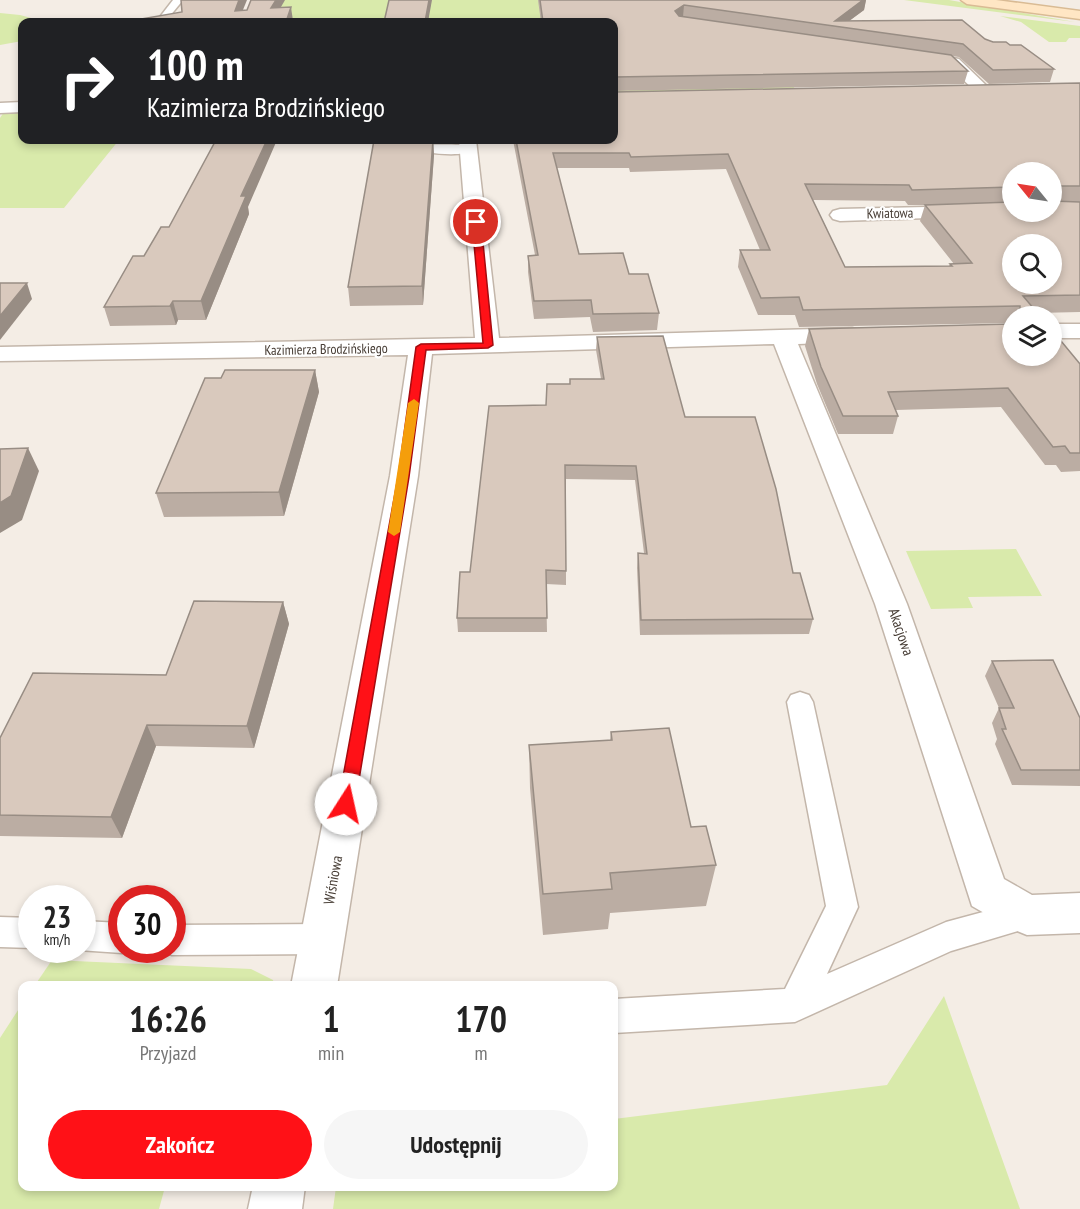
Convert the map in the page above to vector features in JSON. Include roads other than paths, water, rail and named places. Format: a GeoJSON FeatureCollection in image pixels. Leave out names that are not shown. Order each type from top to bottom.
{"type":"FeatureCollection","features":[{"type":"Feature","properties":{"kind":"main road"},"geometry":{"type":"LineString","coordinates":[[967,0],[1080,15]]}},
{"type":"Feature","properties":{"kind":"street"},"geometry":{"type":"LineString","coordinates":[[907,56],[954,62],[990,91],[961,92]]}},
{"type":"Feature","properties":{"kind":"street"},"geometry":{"type":"LineString","coordinates":[[0,108],[18,107]]}},
{"type":"Feature","properties":{"kind":"street"},"geometry":{"type":"LineString","coordinates":[[467,144],[488,345]]}},
{"type":"Feature","properties":{"kind":"street","name":"Kwiatowa"},"geometry":{"type":"LineString","coordinates":[[840,215],[1002,211]]}},
{"type":"Feature","properties":{"kind":"street"},"geometry":{"type":"LineString","coordinates":[[1062,331],[1080,331]]}},
{"type":"Feature","properties":{"kind":"street","name":"Kazimierza Brodzińskiego"},"geometry":{"type":"LineString","coordinates":[[0,354],[421,347],[874,334]]}},
{"type":"Feature","properties":{"kind":"street","name":"Akacjowa"},"geometry":{"type":"LineString","coordinates":[[783,336],[891,604],[987,892],[1027,915]]}},
{"type":"Feature","properties":{"kind":"street","name":"Wiśniowa"},"geometry":{"type":"LineString","coordinates":[[315,981],[404,477],[421,347]]}},
{"type":"Feature","properties":{"kind":"street"},"geometry":{"type":"LineString","coordinates":[[1027,915],[1080,913]]}},
{"type":"Feature","properties":{"kind":"street"},"geometry":{"type":"LineString","coordinates":[[275,1209],[278,1191]]}},
{"type":"Feature","properties":{"kind":"lane"},"geometry":{"type":"LineString","coordinates":[[163,18],[178,0]]}},
{"type":"Feature","properties":{"kind":"lane"},"geometry":{"type":"LineString","coordinates":[[411,144],[428,150],[467,144]]}},
{"type":"Feature","properties":{"kind":"lane"},"geometry":{"type":"LineString","coordinates":[[795,1005],[842,907],[800,702]]}},
{"type":"Feature","properties":{"kind":"lane"},"geometry":{"type":"LineString","coordinates":[[618,1016],[795,1005],[945,937],[1027,915]]}},
{"type":"Feature","properties":{"kind":"lane"},"geometry":{"type":"LineString","coordinates":[[0,932],[18,933]]}},
{"type":"Feature","properties":{"kind":"lane"},"geometry":{"type":"LineString","coordinates":[[186,940],[323,939]]}}]}
